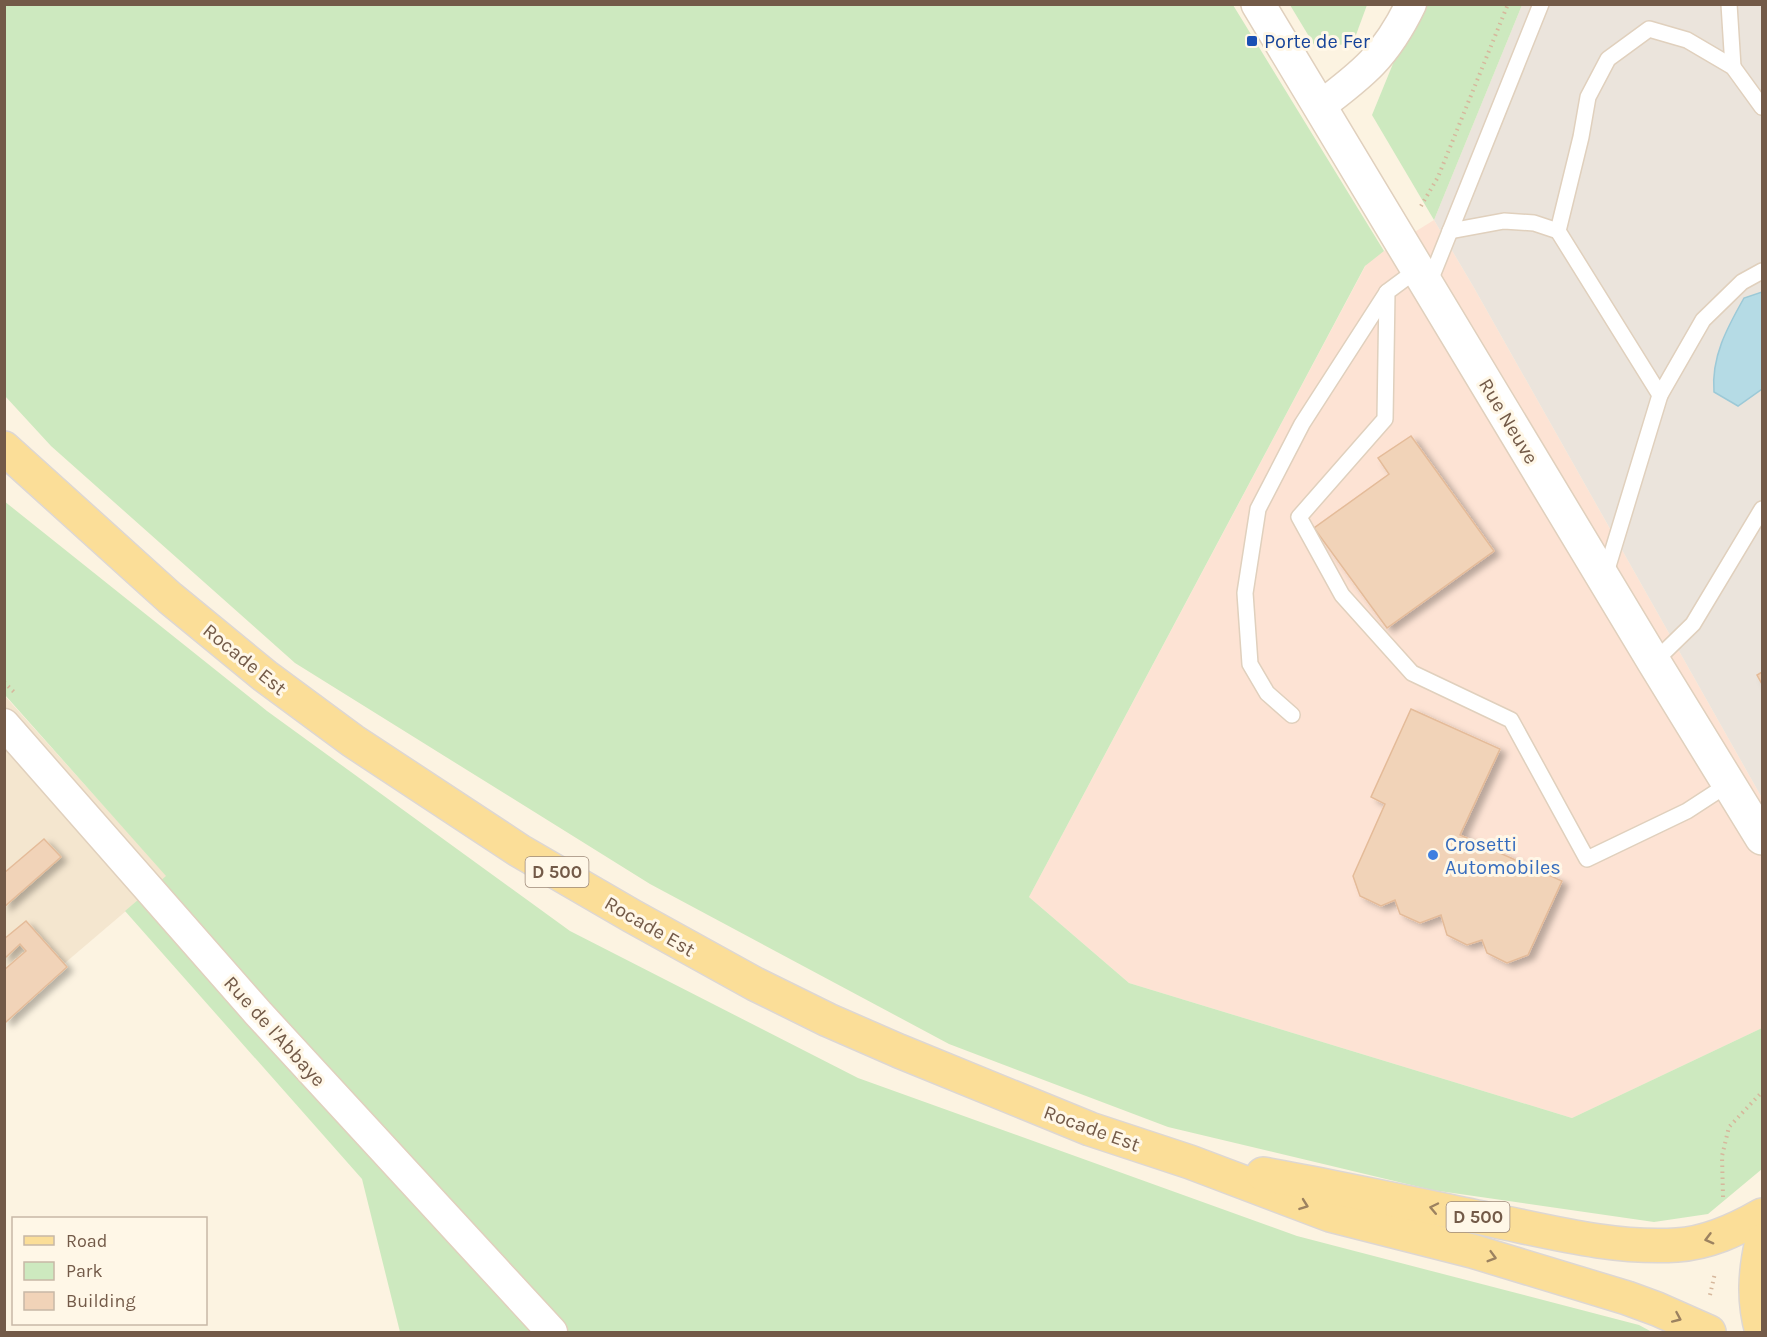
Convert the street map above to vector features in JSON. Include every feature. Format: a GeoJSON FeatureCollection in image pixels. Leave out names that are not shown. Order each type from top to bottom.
{"type":"FeatureCollection","features":[{"type":"Feature","properties":{"kind":"main road","name":"Rocade Est"},"geometry":{"type":"LineString","coordinates":[[4,448],[170,598],[265,676],[353,741],[529,856],[694,952],[828,1020],[1048,1113],[1190,1162]]}},
{"type":"Feature","properties":{"kind":"main road","name":"D 500"},"geometry":{"type":"LineString","coordinates":[[1190,1162],[1324,1185],[1539,1230],[1652,1246],[1679,1245],[1723,1235],[1762,1215]]}},
{"type":"Feature","properties":{"kind":"main road","name":"D 500"},"geometry":{"type":"LineString","coordinates":[[1190,1162],[1330,1215],[1472,1251],[1627,1298],[1709,1332]]}},
{"type":"Feature","properties":{"kind":"main road"},"geometry":{"type":"LineString","coordinates":[[1762,1241],[1755,1290],[1762,1332]]}},
{"type":"Feature","properties":{"kind":"street","name":"Rue Neuve"},"geometry":{"type":"LineString","coordinates":[[1258,4],[1654,662],[1762,837]]}},
{"type":"Feature","properties":{"kind":"street"},"geometry":{"type":"LineString","coordinates":[[1319,107],[1372,65],[1388,46],[1411,4]]}},
{"type":"Feature","properties":{"kind":"street","name":"Rue de l'Abbaye"},"geometry":{"type":"LineString","coordinates":[[4,724],[258,1013],[552,1332]]}},
{"type":"Feature","properties":{"kind":"lane"},"geometry":{"type":"LineString","coordinates":[[1292,715],[1267,693],[1250,664],[1245,593],[1258,509],[1302,424],[1387,292],[1423,278],[1450,231],[1541,4]]}},
{"type":"Feature","properties":{"kind":"lane"},"geometry":{"type":"LineString","coordinates":[[1729,4],[1733,67]]}},
{"type":"Feature","properties":{"kind":"lane"},"geometry":{"type":"LineString","coordinates":[[1558,231],[1581,137],[1587,97],[1608,59],[1649,29],[1688,40],[1733,67],[1762,107]]}},
{"type":"Feature","properties":{"kind":"lane"},"geometry":{"type":"LineString","coordinates":[[1450,231],[1504,221],[1534,223],[1558,231],[1660,395]]}},
{"type":"Feature","properties":{"kind":"lane"},"geometry":{"type":"LineString","coordinates":[[1604,579],[1660,395],[1703,320],[1742,282],[1762,271]]}},
{"type":"Feature","properties":{"kind":"lane"},"geometry":{"type":"LineString","coordinates":[[1387,292],[1385,418],[1299,518],[1342,595],[1412,673],[1511,720],[1587,859],[1687,811],[1730,783]]}},
{"type":"Feature","properties":{"kind":"lane"},"geometry":{"type":"LineString","coordinates":[[1654,662],[1693,624],[1762,509]]}},
{"type":"Feature","properties":{"kind":"path"},"geometry":{"type":"LineString","coordinates":[[1401,241],[1438,177],[1508,4]]}},
{"type":"Feature","properties":{"kind":"shaded area"},"geometry":{"type":"Polygon","coordinates":[[[1522,5],[1762,5],[1762,798],[1434,220],[1522,5]]]}},
{"type":"Feature","properties":{"kind":"shaded area"},"geometry":{"type":"Polygon","coordinates":[[[1434,220],[1762,798],[1762,1028],[1572,1118],[1129,983],[1029,897],[1368,261],[1434,220]]]}},
{"type":"Feature","properties":{"kind":"shaded area"},"geometry":{"type":"Polygon","coordinates":[[[4,695],[167,876],[5,1014],[4,1014],[4,695]]]}},
{"type":"Feature","properties":{"kind":"green space"},"geometry":{"type":"Polygon","coordinates":[[[5,4],[1233,5],[1384,251],[1365,266],[1029,897],[1129,983],[1572,1118],[1762,1028],[1762,1169],[1708,1214],[1654,1222],[1432,1190],[1168,1127],[949,1044],[650,884],[295,663],[51,446],[5,396],[5,4]]]}},
{"type":"Feature","properties":{"kind":"green space"},"geometry":{"type":"Polygon","coordinates":[[[1290,5],[1367,5],[1353,43],[1316,48],[1290,5]]]}},
{"type":"Feature","properties":{"kind":"green space"},"geometry":{"type":"Polygon","coordinates":[[[1417,5],[1522,5],[1434,220],[1372,115],[1417,5]]]}},
{"type":"Feature","properties":{"kind":"green space"},"geometry":{"type":"Polygon","coordinates":[[[4,501],[267,711],[570,931],[858,1078],[1297,1236],[1639,1325],[1652,1332],[400,1332],[362,1179],[125,911],[166,876],[5,695],[4,501]]]}},
{"type":"Feature","properties":{"kind":"water"},"geometry":{"type":"Polygon","coordinates":[[[1762,292],[1762,389],[1738,406],[1714,392],[1715,367],[1726,332],[1744,298],[1762,292]]]}},
{"type":"Feature","properties":{"kind":"building"},"geometry":{"type":"Polygon","coordinates":[[[1411,436],[1494,551],[1387,628],[1314,528],[1389,474],[1378,458],[1411,436]]]}},
{"type":"Feature","properties":{"kind":"building"},"geometry":{"type":"Polygon","coordinates":[[[1762,672],[1762,684],[1757,675],[1762,672]]]}},
{"type":"Feature","properties":{"kind":"building","name":"Crosetti Automobiles"},"geometry":{"type":"Polygon","coordinates":[[[1411,709],[1500,749],[1460,835],[1562,881],[1528,955],[1507,963],[1487,953],[1482,940],[1467,945],[1447,935],[1441,915],[1420,923],[1400,914],[1395,900],[1381,906],[1360,896],[1353,876],[1385,804],[1371,797],[1411,709]]]}},
{"type":"Feature","properties":{"kind":"building"},"geometry":{"type":"Polygon","coordinates":[[[44,839],[61,857],[4,907],[4,873],[44,839]]]}},
{"type":"Feature","properties":{"kind":"building"},"geometry":{"type":"Polygon","coordinates":[[[26,921],[67,967],[6,1022],[4,1020],[4,970],[26,951],[20,944],[4,959],[4,939],[26,921]]]}},
{"type":"Feature","properties":{"kind":"place","name":"Porte de Fer"},"geometry":{"type":"Point","coordinates":[1252,41]}},
{"type":"Feature","properties":{"kind":"place","name":"Crosetti Automobiles"},"geometry":{"type":"Point","coordinates":[1433,855]}}]}
